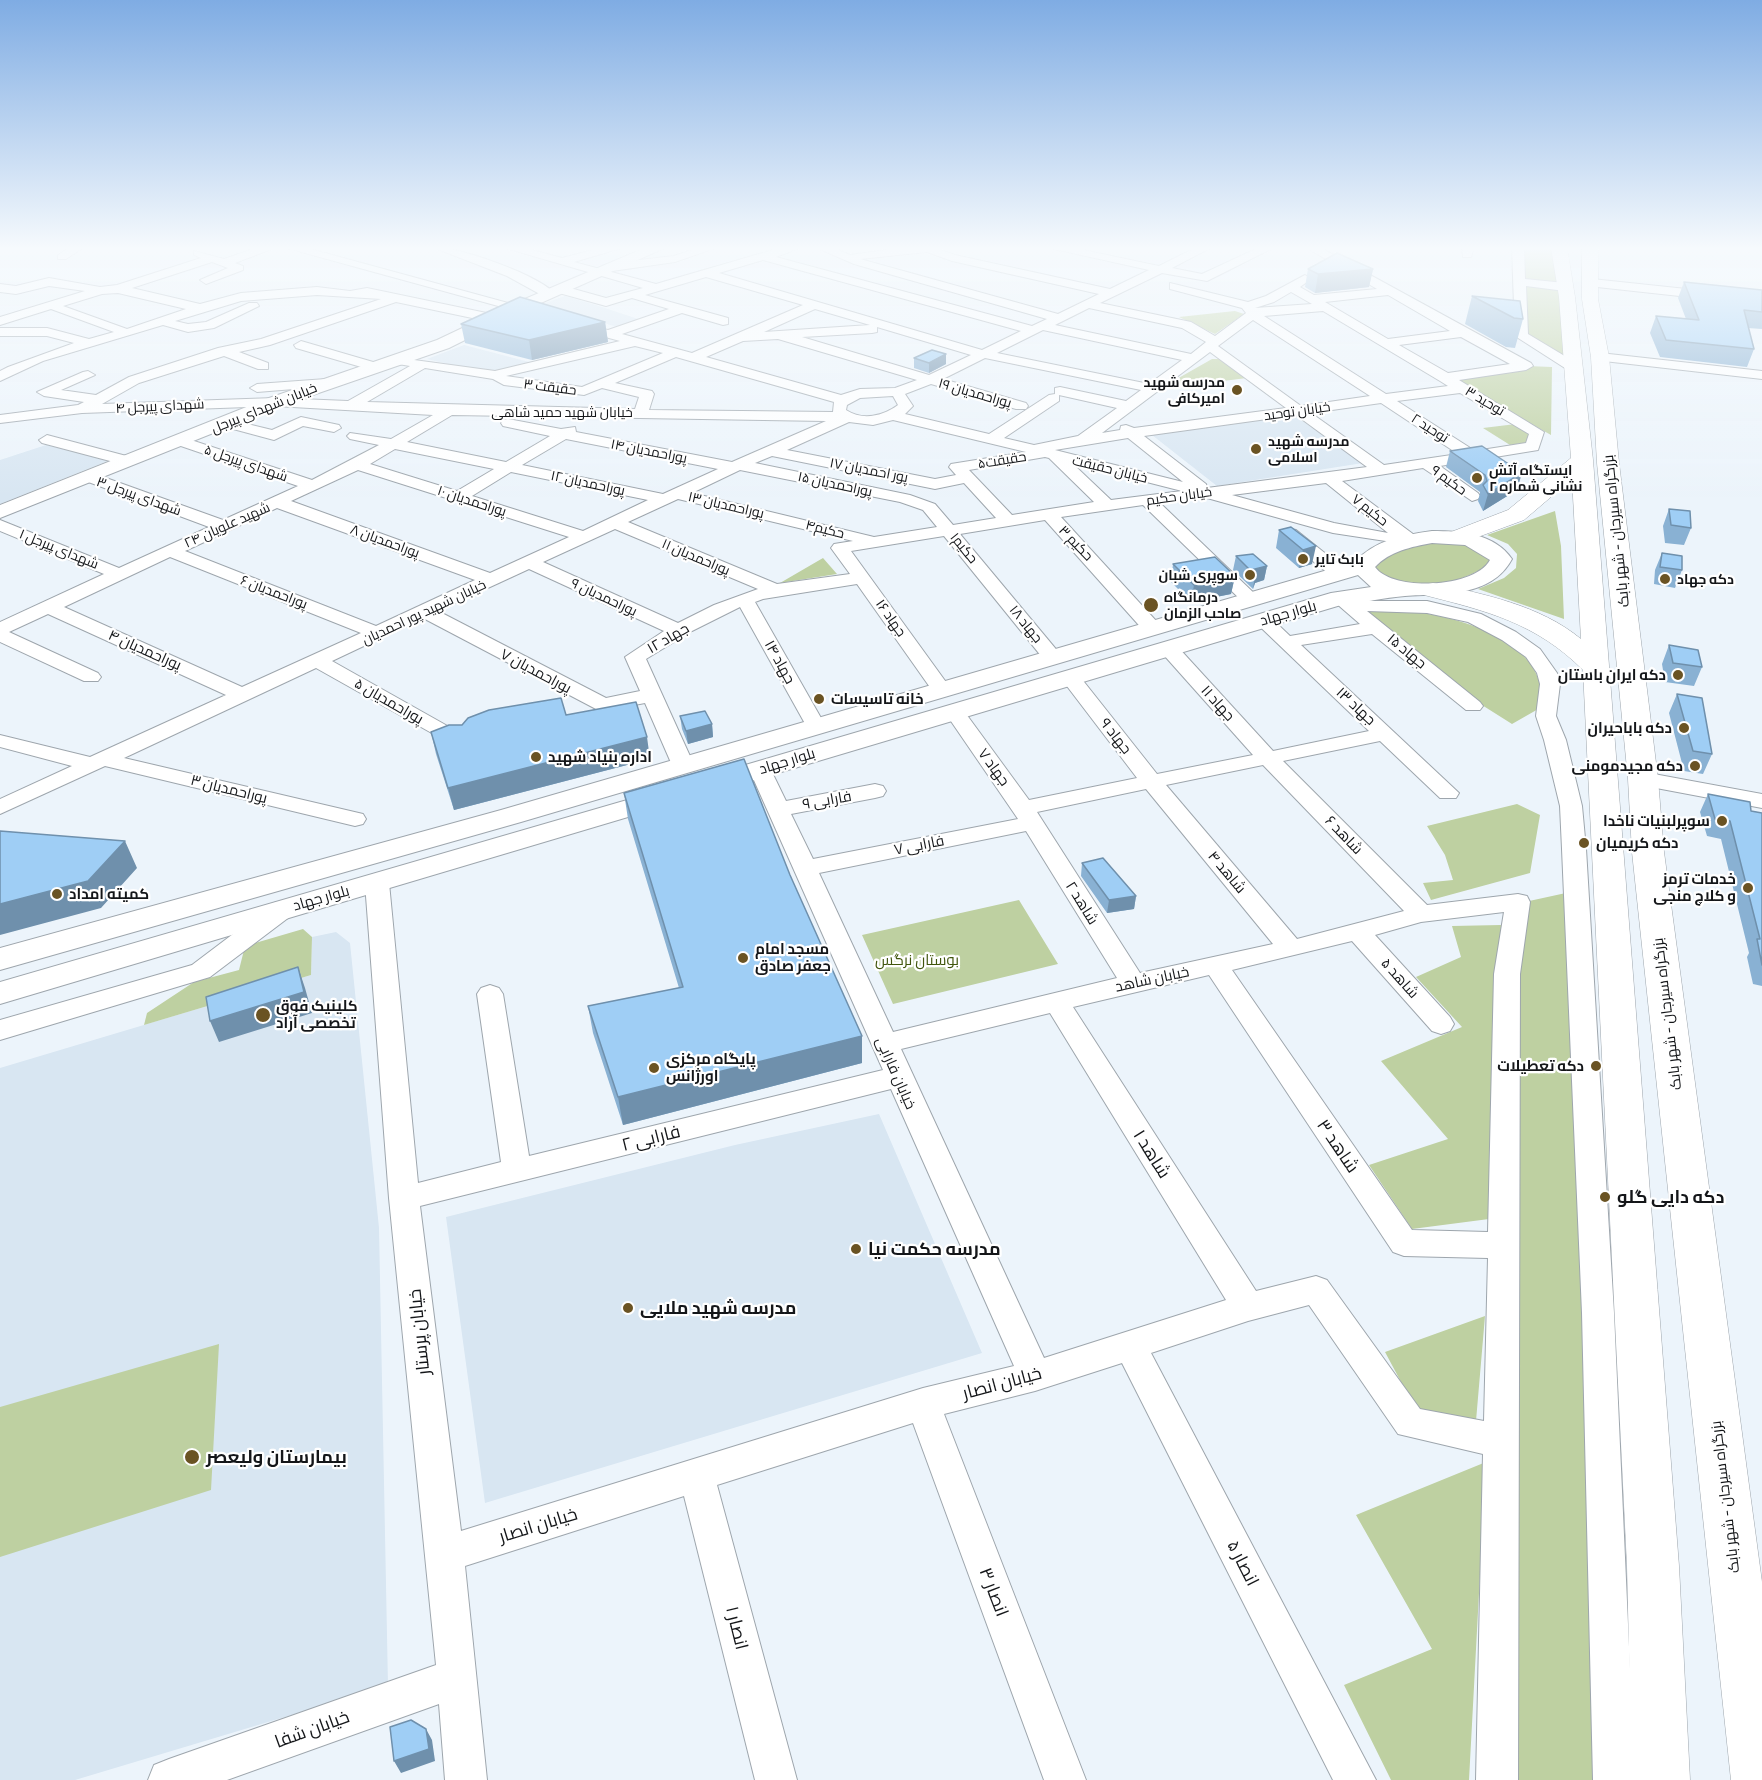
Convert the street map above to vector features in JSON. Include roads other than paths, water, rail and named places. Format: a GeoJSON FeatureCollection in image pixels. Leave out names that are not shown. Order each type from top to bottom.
{"type":"FeatureCollection","features":[{"type":"Feature","properties":{"kind":"highway","name":"بزرگراه سیرجان - شهر بابک"},"geometry":{"type":"LineString","coordinates":[[1589,330],[1582,460],[1653,1566],[1661,1780]]}},
{"type":"Feature","properties":{"kind":"highway","name":"بزرگراه سیرجان - شهر بابک"},"geometry":{"type":"LineString","coordinates":[[1587,362],[1608,463],[1643,779],[1649,864],[1758,1735],[1760,1780]]}},
{"type":"Feature","properties":{"kind":"highway"},"geometry":{"type":"LineString","coordinates":[[1459,537],[1515,514],[1582,460]]}},
{"type":"Feature","properties":{"kind":"highway"},"geometry":{"type":"LineString","coordinates":[[1433,590],[1483,601],[1529,619],[1568,642],[1596,668]]}},
{"type":"Feature","properties":{"kind":"main road","name":"خیابان شهدای پیرجل"},"geometry":{"type":"LineString","coordinates":[[0,512],[275,402],[443,344],[473,330]]}},
{"type":"Feature","properties":{"kind":"main road"},"geometry":{"type":"LineString","coordinates":[[1459,537],[1488,545],[1501,559],[1494,570],[1482,578],[1433,590],[1404,590],[1374,581],[1347,580],[1372,555],[1412,540],[1459,537]]}},
{"type":"Feature","properties":{"kind":"main road","name":"بلوار جهاد"},"geometry":{"type":"LineString","coordinates":[[0,959],[516,828],[760,769],[948,700],[1062,667],[1169,649],[1257,610],[1347,580],[1404,590]]}},
{"type":"Feature","properties":{"kind":"main road","name":"بلوار جهاد"},"geometry":{"type":"LineString","coordinates":[[1062,667],[1152,628],[1257,610]]}},
{"type":"Feature","properties":{"kind":"main road","name":"بلوار جهاد"},"geometry":{"type":"LineString","coordinates":[[0,993],[377,883],[683,765],[815,725],[948,700]]}},
{"type":"Feature","properties":{"kind":"street"},"geometry":{"type":"LineString","coordinates":[[40,330],[90,344]]}},
{"type":"Feature","properties":{"kind":"street"},"geometry":{"type":"LineString","coordinates":[[119,330],[127,333]]}},
{"type":"Feature","properties":{"kind":"street"},"geometry":{"type":"LineString","coordinates":[[0,377],[20,364],[136,330]]}},
{"type":"Feature","properties":{"kind":"street"},"geometry":{"type":"LineString","coordinates":[[50,354],[91,369],[44,392],[90,403],[134,380],[300,330]]}},
{"type":"Feature","properties":{"kind":"street"},"geometry":{"type":"LineString","coordinates":[[591,330],[691,358],[847,409],[850,396],[897,392],[929,380],[1034,330]]}},
{"type":"Feature","properties":{"kind":"street"},"geometry":{"type":"LineString","coordinates":[[606,335],[620,330]]}},
{"type":"Feature","properties":{"kind":"street"},"geometry":{"type":"LineString","coordinates":[[691,358],[758,330]]}},
{"type":"Feature","properties":{"kind":"street"},"geometry":{"type":"LineString","coordinates":[[742,337],[848,330]]}},
{"type":"Feature","properties":{"kind":"street"},"geometry":{"type":"LineString","coordinates":[[901,330],[983,354],[1149,388]]}},
{"type":"Feature","properties":{"kind":"street"},"geometry":{"type":"LineString","coordinates":[[1050,330],[1191,358]]}},
{"type":"Feature","properties":{"kind":"street"},"geometry":{"type":"LineString","coordinates":[[1193,330],[1381,470]]}},
{"type":"Feature","properties":{"kind":"street"},"geometry":{"type":"LineString","coordinates":[[1107,505],[1078,469],[1077,446],[1226,330]]}},
{"type":"Feature","properties":{"kind":"street","name":"توحید ۲"},"geometry":{"type":"LineString","coordinates":[[1281,330],[1474,457]]}},
{"type":"Feature","properties":{"kind":"street","name":"توحید ۳"},"geometry":{"type":"LineString","coordinates":[[1364,330],[1537,432],[1526,449]]}},
{"type":"Feature","properties":{"kind":"street"},"geometry":{"type":"LineString","coordinates":[[1456,330],[1523,366]]}},
{"type":"Feature","properties":{"kind":"street"},"geometry":{"type":"LineString","coordinates":[[1522,330],[1522,336],[1587,362]]}},
{"type":"Feature","properties":{"kind":"street"},"geometry":{"type":"LineString","coordinates":[[256,332],[283,336]]}},
{"type":"Feature","properties":{"kind":"street"},"geometry":{"type":"LineString","coordinates":[[1386,343],[1461,333]]}},
{"type":"Feature","properties":{"kind":"street","name":"پوراحمدیان ۱۹"},"geometry":{"type":"LineString","coordinates":[[780,335],[1021,406]]}},
{"type":"Feature","properties":{"kind":"street"},"geometry":{"type":"LineString","coordinates":[[397,360],[494,375],[632,342]]}},
{"type":"Feature","properties":{"kind":"street"},"geometry":{"type":"LineString","coordinates":[[204,344],[263,366]]}},
{"type":"Feature","properties":{"kind":"street"},"geometry":{"type":"LineString","coordinates":[[301,345],[375,368]]}},
{"type":"Feature","properties":{"kind":"street","name":"حقیقت ۳"},"geometry":{"type":"LineString","coordinates":[[494,375],[504,381],[584,391],[673,354]]}},
{"type":"Feature","properties":{"kind":"street"},"geometry":{"type":"LineString","coordinates":[[1445,378],[1523,366],[1587,362],[1762,375]]}},
{"type":"Feature","properties":{"kind":"street"},"geometry":{"type":"LineString","coordinates":[[352,405],[423,364]]}},
{"type":"Feature","properties":{"kind":"street"},"geometry":{"type":"LineString","coordinates":[[0,419],[90,403],[326,383]]}},
{"type":"Feature","properties":{"kind":"street"},"geometry":{"type":"LineString","coordinates":[[601,384],[647,394],[641,412]]}},
{"type":"Feature","properties":{"kind":"street","name":"خیابان توحید"},"geometry":{"type":"LineString","coordinates":[[1082,440],[1462,388]]}},
{"type":"Feature","properties":{"kind":"street"},"geometry":{"type":"LineString","coordinates":[[894,416],[906,406],[897,392]]}},
{"type":"Feature","properties":{"kind":"street"},"geometry":{"type":"LineString","coordinates":[[992,439],[1057,394],[1127,406]]}},
{"type":"Feature","properties":{"kind":"street","name":"شهدای پیرجل ۴"},"geometry":{"type":"LineString","coordinates":[[90,403],[133,408],[275,402]]}},
{"type":"Feature","properties":{"kind":"street","name":"خیابان شهید حمید شاهی"},"geometry":{"type":"LineString","coordinates":[[275,402],[449,411],[591,413],[847,409]]}},
{"type":"Feature","properties":{"kind":"street"},"geometry":{"type":"LineString","coordinates":[[112,422],[133,408]]}},
{"type":"Feature","properties":{"kind":"street","name":"خیابان حقیقت"},"geometry":{"type":"LineString","coordinates":[[847,409],[868,420],[894,416],[992,439],[1045,453],[1078,469],[1206,492],[1324,527],[1373,538],[1412,540]]}},
{"type":"Feature","properties":{"kind":"street","name":"خیابان شهید پور احمدیان"},"geometry":{"type":"LineString","coordinates":[[0,807],[771,451],[847,409]]}},
{"type":"Feature","properties":{"kind":"street","name":"شهید علویان ۲۴"},"geometry":{"type":"LineString","coordinates":[[0,629],[357,465],[449,411]]}},
{"type":"Feature","properties":{"kind":"street","name":"پوراحمدیان ۱۴"},"geometry":{"type":"LineString","coordinates":[[471,411],[508,423],[736,466]]}},
{"type":"Feature","properties":{"kind":"street"},"geometry":{"type":"LineString","coordinates":[[459,497],[564,434],[591,413]]}},
{"type":"Feature","properties":{"kind":"street"},"geometry":{"type":"LineString","coordinates":[[1112,417],[1206,492]]}},
{"type":"Feature","properties":{"kind":"street"},"geometry":{"type":"LineString","coordinates":[[227,423],[274,435],[301,421],[334,428]]}},
{"type":"Feature","properties":{"kind":"street","name":"پوراحمدیان ۱۲"},"geometry":{"type":"LineString","coordinates":[[355,436],[671,496]]}},
{"type":"Feature","properties":{"kind":"street"},"geometry":{"type":"LineString","coordinates":[[46,440],[129,461]]}},
{"type":"Feature","properties":{"kind":"street","name":"حقیقت۵"},"geometry":{"type":"LineString","coordinates":[[961,472],[1045,453],[1082,440]]}},
{"type":"Feature","properties":{"kind":"street","name":"شهدای پیرجل ۵"},"geometry":{"type":"LineString","coordinates":[[180,441],[311,485]]}},
{"type":"Feature","properties":{"kind":"street","name":"خیابان حکیم"},"geometry":{"type":"LineString","coordinates":[[840,548],[1107,505],[1329,478],[1526,449]]}},
{"type":"Feature","properties":{"kind":"street","name":"پور احمدیان ۱۷"},"geometry":{"type":"LineString","coordinates":[[771,451],[935,484],[961,472]]}},
{"type":"Feature","properties":{"kind":"street","name":"حکیم ۹"},"geometry":{"type":"LineString","coordinates":[[1427,464],[1472,496]]}},
{"type":"Feature","properties":{"kind":"street","name":"پوراحمدیان ۱۰"},"geometry":{"type":"LineString","coordinates":[[357,465],[586,537]]}},
{"type":"Feature","properties":{"kind":"street","name":"پوراحمدیان ۱۵"},"geometry":{"type":"LineString","coordinates":[[736,466],[904,498],[929,507]]}},
{"type":"Feature","properties":{"kind":"street"},"geometry":{"type":"LineString","coordinates":[[961,472],[1008,522]]}},
{"type":"Feature","properties":{"kind":"street","name":"شهدای پیرجل ۳"},"geometry":{"type":"LineString","coordinates":[[89,477],[223,526]]}},
{"type":"Feature","properties":{"kind":"street","name":"حکیم ۷"},"geometry":{"type":"LineString","coordinates":[[1329,478],[1399,533],[1412,540]]}},
{"type":"Feature","properties":{"kind":"street","name":"پوراحمدیان ۱۳"},"geometry":{"type":"LineString","coordinates":[[671,496],[775,517]]}},
{"type":"Feature","properties":{"kind":"street","name":"جهاد ۱۳"},"geometry":{"type":"LineString","coordinates":[[1148,501],[1287,642],[1448,793]]}},
{"type":"Feature","properties":{"kind":"street","name":"پوراحمدیان ۸"},"geometry":{"type":"LineString","coordinates":[[277,502],[492,580]]}},
{"type":"Feature","properties":{"kind":"street","name":"حکیم۱"},"geometry":{"type":"LineString","coordinates":[[929,507],[998,590]]}},
{"type":"Feature","properties":{"kind":"street","name":"جهاد ۱۵"},"geometry":{"type":"LineString","coordinates":[[1258,509],[1347,580],[1378,627],[1473,706]]}},
{"type":"Feature","properties":{"kind":"street","name":"حکیم ۳"},"geometry":{"type":"LineString","coordinates":[[1049,514],[1103,571],[1152,628]]}},
{"type":"Feature","properties":{"kind":"street","name":"حکیم۴"},"geometry":{"type":"LineString","coordinates":[[775,517],[875,541]]}},
{"type":"Feature","properties":{"kind":"street","name":"پوراحمدیان ۱۱"},"geometry":{"type":"LineString","coordinates":[[616,523],[776,590]]}},
{"type":"Feature","properties":{"kind":"street","name":"شهدای ‍‍‍‍‍‍پیرجل ۱"},"geometry":{"type":"LineString","coordinates":[[0,525],[119,574]]}},
{"type":"Feature","properties":{"kind":"street"},"geometry":{"type":"LineString","coordinates":[[1324,527],[1354,548],[1347,580],[1373,607],[1427,607],[1474,618],[1509,636],[1533,653],[1547,673],[1550,684],[1546,716],[1555,740],[1571,806],[1599,1312],[1614,1780]]}},
{"type":"Feature","properties":{"kind":"street","name":"جهاد ۱۶"},"geometry":{"type":"LineString","coordinates":[[840,548],[948,700]]}},
{"type":"Feature","properties":{"kind":"street","name":"پوراحمدیان ۶"},"geometry":{"type":"LineString","coordinates":[[170,551],[378,633]]}},
{"type":"Feature","properties":{"kind":"street","name":"پوراحمدیان ۹"},"geometry":{"type":"LineString","coordinates":[[531,563],[678,630]]}},
{"type":"Feature","properties":{"kind":"street","name":"جهاد ۱۲"},"geometry":{"type":"LineString","coordinates":[[683,765],[634,657],[678,630],[745,600],[776,590],[862,578]]}},
{"type":"Feature","properties":{"kind":"street","name":"جهاد ۱۸"},"geometry":{"type":"LineString","coordinates":[[998,590],[1062,667]]}},
{"type":"Feature","properties":{"kind":"street","name":"جهاد ۱۴"},"geometry":{"type":"LineString","coordinates":[[745,600],[815,725]]}},
{"type":"Feature","properties":{"kind":"street","name":"پوراحمدیان ۴"},"geometry":{"type":"LineString","coordinates":[[49,607],[241,694]]}},
{"type":"Feature","properties":{"kind":"street","name":"پوراحمدیان ۷"},"geometry":{"type":"LineString","coordinates":[[425,612],[603,705],[653,695]]}},
{"type":"Feature","properties":{"kind":"street"},"geometry":{"type":"LineString","coordinates":[[1287,642],[1378,627]]}},
{"type":"Feature","properties":{"kind":"street"},"geometry":{"type":"LineString","coordinates":[[0,635],[91,677]]}},
{"type":"Feature","properties":{"kind":"street","name":"جهاد ۱۱"},"geometry":{"type":"LineString","coordinates":[[1169,649],[1268,757]]}},
{"type":"Feature","properties":{"kind":"street","name":"پوراحمدیان ۵"},"geometry":{"type":"LineString","coordinates":[[318,661],[460,741]]}},
{"type":"Feature","properties":{"kind":"street","name":"جهاد ۹"},"geometry":{"type":"LineString","coordinates":[[1062,667],[1157,788]]}},
{"type":"Feature","properties":{"kind":"street","name":"جهاد ۷"},"geometry":{"type":"LineString","coordinates":[[948,700],[1028,815]]}},
{"type":"Feature","properties":{"kind":"street","name":"فارابی ۷"},"geometry":{"type":"LineString","coordinates":[[806,868],[1028,815],[1157,788],[1268,757],[1386,734]]}},
{"type":"Feature","properties":{"kind":"street","name":"پوراحمدیان ۳"},"geometry":{"type":"LineString","coordinates":[[0,741],[355,819]]}},
{"type":"Feature","properties":{"kind":"street","name":"شاهد ۶"},"geometry":{"type":"LineString","coordinates":[[1268,757],[1421,914]]}},
{"type":"Feature","properties":{"kind":"street","name":"خیابان فارابی"},"geometry":{"type":"LineString","coordinates":[[760,769],[780,809],[897,1077],[1035,1376]]}},
{"type":"Feature","properties":{"kind":"street"},"geometry":{"type":"LineString","coordinates":[[1643,779],[1762,801]]}},
{"type":"Feature","properties":{"kind":"street","name":"شاهد ۴"},"geometry":{"type":"LineString","coordinates":[[1157,788],[1291,949]]}},
{"type":"Feature","properties":{"kind":"street","name":"فارابی ۹"},"geometry":{"type":"LineString","coordinates":[[780,809],[875,791]]}},
{"type":"Feature","properties":{"kind":"street","name":"شاهد ۲"},"geometry":{"type":"LineString","coordinates":[[1028,815],[1133,983]]}},
{"type":"Feature","properties":{"kind":"street","name":"خیابان پرستار"},"geometry":{"type":"LineString","coordinates":[[377,883],[404,1198],[445,1554],[466,1780]]}},
{"type":"Feature","properties":{"kind":"street","name":"خیابان شاهد"},"geometry":{"type":"LineString","coordinates":[[883,1044],[1133,983],[1291,949],[1421,914],[1518,902],[1507,974],[1504,1245]]}},
{"type":"Feature","properties":{"kind":"street"},"geometry":{"type":"LineString","coordinates":[[0,1030],[201,971],[283,909]]}},
{"type":"Feature","properties":{"kind":"street","name":"شاهد ۵"},"geometry":{"type":"LineString","coordinates":[[1358,932],[1441,1024]]}},
{"type":"Feature","properties":{"kind":"street","name":"شاهد ۳"},"geometry":{"type":"LineString","coordinates":[[1215,965],[1404,1243],[1504,1245]]}},
{"type":"Feature","properties":{"kind":"street"},"geometry":{"type":"LineString","coordinates":[[490,994],[517,1171]]}},
{"type":"Feature","properties":{"kind":"street","name":"شاهد ۱"},"geometry":{"type":"LineString","coordinates":[[1056,1001],[1248,1307]]}},
{"type":"Feature","properties":{"kind":"street","name":"فارابی ۲"},"geometry":{"type":"LineString","coordinates":[[404,1198],[897,1077]]}},
{"type":"Feature","properties":{"kind":"street"},"geometry":{"type":"LineString","coordinates":[[1497,1780],[1504,1245]]}},
{"type":"Feature","properties":{"kind":"street","name":"خیابان انصار"},"geometry":{"type":"LineString","coordinates":[[445,1554],[923,1404],[1035,1376],[1248,1307],[1316,1290],[1410,1423],[1502,1441]]}},
{"type":"Feature","properties":{"kind":"street","name":"انصار ۵"},"geometry":{"type":"LineString","coordinates":[[1130,1346],[1355,1780]]}},
{"type":"Feature","properties":{"kind":"street","name":"انصار ۳"},"geometry":{"type":"LineString","coordinates":[[923,1404],[1065,1780]]}},
{"type":"Feature","properties":{"kind":"street","name":"انصار ۱"},"geometry":{"type":"LineString","coordinates":[[697,1476],[776,1780]]}},
{"type":"Feature","properties":{"kind":"street","name":"خیابان شفا"},"geometry":{"type":"LineString","coordinates":[[169,1780],[455,1678]]}},
{"type":"Feature","properties":{"kind":"place","name":"مدرسه شهید امیرکافی"},"geometry":{"type":"Point","coordinates":[1237,390]}},
{"type":"Feature","properties":{"kind":"place","name":"مدرسه شهید اسلامی"},"geometry":{"type":"Point","coordinates":[1256,449]}},
{"type":"Feature","properties":{"kind":"place","name":"ایستگاه آتش نشانی شماره ۲"},"geometry":{"type":"Point","coordinates":[1477,478]}},
{"type":"Feature","properties":{"kind":"place","name":"بابک تایر"},"geometry":{"type":"Point","coordinates":[1303,559]}},
{"type":"Feature","properties":{"kind":"place","name":"سوپری شبان"},"geometry":{"type":"Point","coordinates":[1250,575]}},
{"type":"Feature","properties":{"kind":"place","name":"دکه جهاد"},"geometry":{"type":"Point","coordinates":[1665,579]}},
{"type":"Feature","properties":{"kind":"place","name":"درمانگاه صاحب الزمان"},"geometry":{"type":"Point","coordinates":[1151,605]}},
{"type":"Feature","properties":{"kind":"place","name":"دکه ایران باستان"},"geometry":{"type":"Point","coordinates":[1678,675]}},
{"type":"Feature","properties":{"kind":"place","name":"خانه تاسیسات"},"geometry":{"type":"Point","coordinates":[819,699]}},
{"type":"Feature","properties":{"kind":"place","name":"دکه باباحیران"},"geometry":{"type":"Point","coordinates":[1684,728]}},
{"type":"Feature","properties":{"kind":"place","name":"اداره بنیاد شهید"},"geometry":{"type":"Point","coordinates":[536,757]}},
{"type":"Feature","properties":{"kind":"place","name":"دکه مجیدمومنی"},"geometry":{"type":"Point","coordinates":[1695,766]}},
{"type":"Feature","properties":{"kind":"place","name":"سوپرلبنیات ناخدا"},"geometry":{"type":"Point","coordinates":[1722,821]}},
{"type":"Feature","properties":{"kind":"place","name":"دکه کریمیان"},"geometry":{"type":"Point","coordinates":[1584,843]}},
{"type":"Feature","properties":{"kind":"place","name":"خدمات ترمز و کلاچ منجی"},"geometry":{"type":"Point","coordinates":[1748,888]}},
{"type":"Feature","properties":{"kind":"place","name":"کمیته امداد"},"geometry":{"type":"Point","coordinates":[57,894]}},
{"type":"Feature","properties":{"kind":"place","name":"مسجد امام جعفر صادق"},"geometry":{"type":"Point","coordinates":[743,958]}},
{"type":"Feature","properties":{"kind":"place","name":"کلینیک فوق تخصصی آراد"},"geometry":{"type":"Point","coordinates":[263,1015]}},
{"type":"Feature","properties":{"kind":"place","name":"دکه تعطیلات"},"geometry":{"type":"Point","coordinates":[1596,1066]}},
{"type":"Feature","properties":{"kind":"place","name":"پایگاه مرکزی اورژانس"},"geometry":{"type":"Point","coordinates":[654,1068]}},
{"type":"Feature","properties":{"kind":"place","name":"دکه دایی گلو"},"geometry":{"type":"Point","coordinates":[1605,1197]}},
{"type":"Feature","properties":{"kind":"place","name":"مدرسه حکمت نیا"},"geometry":{"type":"Point","coordinates":[856,1249]}},
{"type":"Feature","properties":{"kind":"place","name":"مدرسه شهید ملایی"},"geometry":{"type":"Point","coordinates":[628,1308]}},
{"type":"Feature","properties":{"kind":"place","name":"بیمارستان ولیعصر"},"geometry":{"type":"Point","coordinates":[192,1457]}},
{"type":"Feature","properties":{"kind":"park label","name":"بوستان نرگس"},"geometry":{"type":"Point","coordinates":[917,960]}}]}
